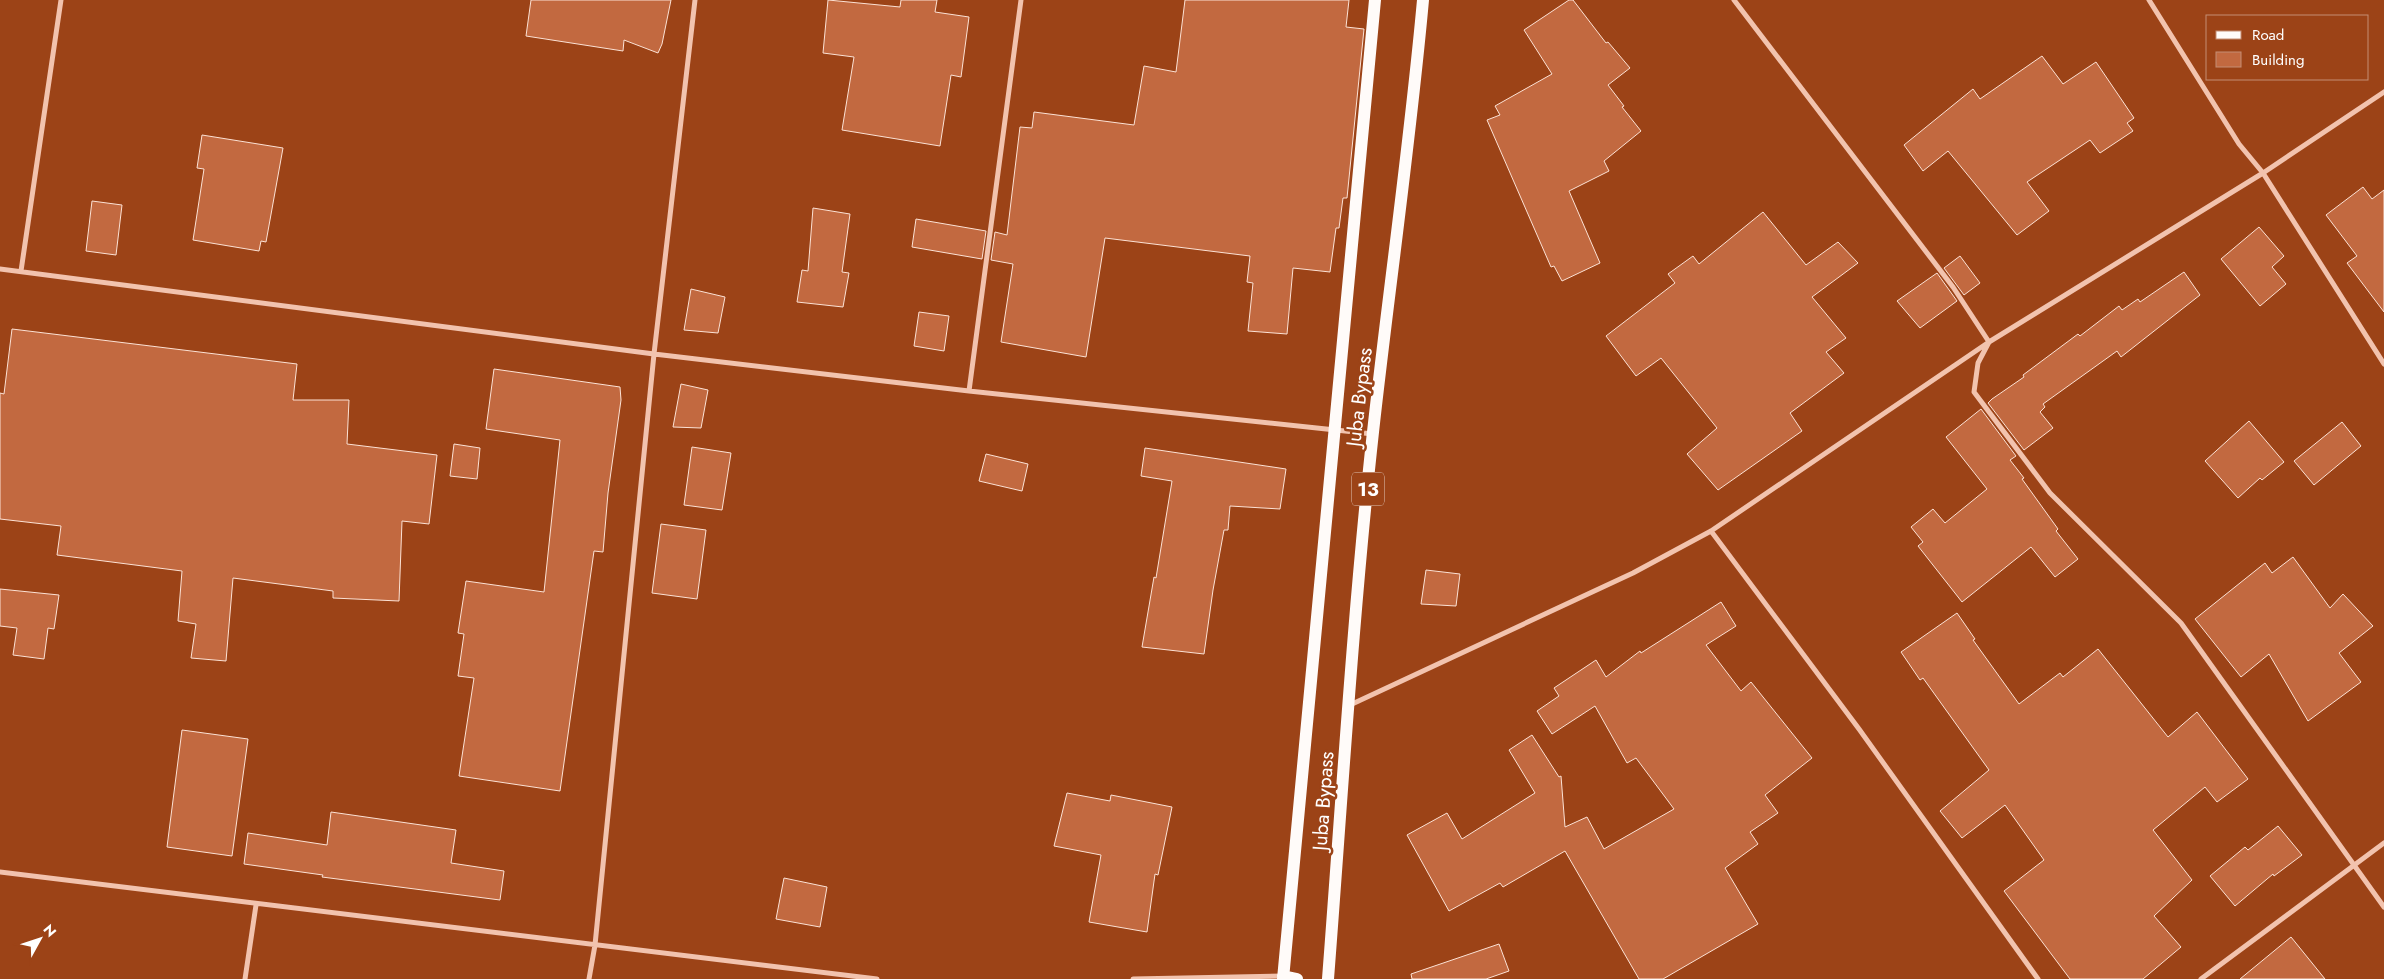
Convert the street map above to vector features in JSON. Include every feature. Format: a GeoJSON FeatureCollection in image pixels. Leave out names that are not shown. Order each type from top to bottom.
{"type":"FeatureCollection","features":[{"type":"Feature","properties":{"kind":"main road","name":"Juba Bypass"},"geometry":{"type":"LineString","coordinates":[[1283,978],[1375,0]]}},
{"type":"Feature","properties":{"kind":"main road","name":"Juba Bypass"},"geometry":{"type":"LineString","coordinates":[[1328,979],[1349,706],[1373,434],[1415,83],[1423,0]]}},
{"type":"Feature","properties":{"kind":"main road"},"geometry":{"type":"LineString","coordinates":[[1283,978],[1298,979]]}},
{"type":"Feature","properties":{"kind":"street"},"geometry":{"type":"LineString","coordinates":[[21,271],[62,0]]}},
{"type":"Feature","properties":{"kind":"street"},"geometry":{"type":"LineString","coordinates":[[588,979],[595,945],[654,354],[695,0]]}},
{"type":"Feature","properties":{"kind":"street"},"geometry":{"type":"LineString","coordinates":[[969,391],[1021,0]]}},
{"type":"Feature","properties":{"kind":"street"},"geometry":{"type":"LineString","coordinates":[[1734,0],[1953,286],[1989,342]]}},
{"type":"Feature","properties":{"kind":"street"},"geometry":{"type":"LineString","coordinates":[[2149,0],[2240,144],[2263,173],[2384,364]]}},
{"type":"Feature","properties":{"kind":"street"},"geometry":{"type":"LineString","coordinates":[[1349,706],[1634,574],[1711,531],[1989,342],[2263,173],[2384,92]]}},
{"type":"Feature","properties":{"kind":"street"},"geometry":{"type":"LineString","coordinates":[[0,269],[654,354],[969,391],[1373,434]]}},
{"type":"Feature","properties":{"kind":"street"},"geometry":{"type":"LineString","coordinates":[[1989,342],[1978,363],[1974,392],[2050,493],[2181,623],[2384,907]]}},
{"type":"Feature","properties":{"kind":"street"},"geometry":{"type":"LineString","coordinates":[[1711,531],[1859,729],[2038,979]]}},
{"type":"Feature","properties":{"kind":"street"},"geometry":{"type":"LineString","coordinates":[[2201,979],[2384,843]]}},
{"type":"Feature","properties":{"kind":"street"},"geometry":{"type":"LineString","coordinates":[[0,872],[256,905],[877,979]]}},
{"type":"Feature","properties":{"kind":"street"},"geometry":{"type":"LineString","coordinates":[[245,979],[256,905]]}},
{"type":"Feature","properties":{"kind":"street"},"geometry":{"type":"LineString","coordinates":[[1133,979],[1283,978]]}},
{"type":"Feature","properties":{"kind":"building"},"geometry":{"type":"Polygon","coordinates":[[[531,0],[671,0],[662,44],[658,53],[624,40],[623,51],[526,36],[531,0]]]}},
{"type":"Feature","properties":{"kind":"building"},"geometry":{"type":"Polygon","coordinates":[[[828,0],[900,7],[901,0],[937,0],[935,12],[969,17],[961,77],[951,75],[940,146],[842,130],[854,57],[823,53],[828,0]]]}},
{"type":"Feature","properties":{"kind":"building"},"geometry":{"type":"Polygon","coordinates":[[[1185,0],[1349,0],[1346,27],[1364,29],[1347,198],[1343,198],[1339,228],[1336,228],[1330,272],[1293,268],[1287,334],[1248,331],[1253,283],[1247,282],[1250,256],[1105,238],[1086,357],[1001,342],[1013,264],[991,260],[995,232],[1007,235],[1020,127],[1032,128],[1034,112],[1134,125],[1144,66],[1176,72],[1185,0]]]}},
{"type":"Feature","properties":{"kind":"building"},"geometry":{"type":"Polygon","coordinates":[[[1569,0],[1573,0],[1606,43],[1608,42],[1630,68],[1608,85],[1641,131],[1604,161],[1609,171],[1569,191],[1600,263],[1562,281],[1554,266],[1551,267],[1487,120],[1500,115],[1495,106],[1552,74],[1524,30],[1569,0]]]}},
{"type":"Feature","properties":{"kind":"building"},"geometry":{"type":"Polygon","coordinates":[[[2042,56],[2063,84],[2096,62],[2134,118],[2127,123],[2133,131],[2100,153],[2090,140],[2027,182],[2049,211],[2017,235],[1948,151],[1923,171],[1904,145],[1973,89],[1980,99],[2042,56]]]}},
{"type":"Feature","properties":{"kind":"building"},"geometry":{"type":"Polygon","coordinates":[[[202,135],[283,148],[266,242],[261,241],[259,251],[193,240],[204,169],[197,168],[202,135]]]}},
{"type":"Feature","properties":{"kind":"building"},"geometry":{"type":"Polygon","coordinates":[[[2363,187],[2372,199],[2384,190],[2384,312],[2347,263],[2357,256],[2326,215],[2363,187]]]}},
{"type":"Feature","properties":{"kind":"building"},"geometry":{"type":"Polygon","coordinates":[[[92,201],[122,205],[116,255],[86,251],[92,201]]]}},
{"type":"Feature","properties":{"kind":"building"},"geometry":{"type":"Polygon","coordinates":[[[813,208],[850,214],[842,272],[849,273],[843,307],[797,302],[802,270],[808,271],[813,208]]]}},
{"type":"Feature","properties":{"kind":"building"},"geometry":{"type":"Polygon","coordinates":[[[1763,212],[1806,265],[1838,242],[1858,263],[1812,297],[1846,338],[1826,352],[1844,373],[1790,413],[1802,431],[1718,490],[1687,454],[1717,428],[1661,358],[1636,376],[1606,336],[1675,283],[1668,274],[1693,256],[1699,264],[1763,212]]]}},
{"type":"Feature","properties":{"kind":"building"},"geometry":{"type":"Polygon","coordinates":[[[916,219],[986,231],[982,259],[912,247],[916,219]]]}},
{"type":"Feature","properties":{"kind":"building"},"geometry":{"type":"Polygon","coordinates":[[[2259,227],[2284,256],[2272,267],[2286,284],[2260,306],[2221,259],[2259,227]]]}},
{"type":"Feature","properties":{"kind":"building"},"geometry":{"type":"Polygon","coordinates":[[[1960,256],[1980,283],[1964,295],[1944,268],[1960,256]]]}},
{"type":"Feature","properties":{"kind":"building"},"geometry":{"type":"Polygon","coordinates":[[[2184,272],[2200,295],[2121,357],[2117,351],[2043,404],[2045,407],[2040,412],[2053,428],[2024,450],[1988,403],[2078,334],[2080,336],[2119,306],[2122,310],[2138,299],[2140,302],[2184,272]]]}},
{"type":"Feature","properties":{"kind":"building"},"geometry":{"type":"Polygon","coordinates":[[[1937,273],[1957,301],[1920,328],[1897,301],[1937,273]]]}},
{"type":"Feature","properties":{"kind":"building"},"geometry":{"type":"Polygon","coordinates":[[[691,289],[725,297],[718,333],[684,330],[691,289]]]}},
{"type":"Feature","properties":{"kind":"building"},"geometry":{"type":"Polygon","coordinates":[[[919,312],[949,316],[944,351],[914,346],[919,312]]]}},
{"type":"Feature","properties":{"kind":"building"},"geometry":{"type":"Polygon","coordinates":[[[12,329],[297,364],[293,400],[349,400],[347,444],[437,455],[429,524],[402,521],[399,601],[333,598],[333,591],[233,578],[226,661],[191,658],[196,624],[178,621],[182,571],[57,555],[61,526],[0,519],[0,393],[4,394],[12,329]]]}},
{"type":"Feature","properties":{"kind":"building"},"geometry":{"type":"Polygon","coordinates":[[[494,369],[620,387],[621,400],[608,493],[603,552],[594,551],[560,791],[459,776],[474,678],[458,676],[464,634],[458,633],[466,581],[544,592],[560,440],[486,429],[494,369]]]}},
{"type":"Feature","properties":{"kind":"building"},"geometry":{"type":"Polygon","coordinates":[[[681,384],[708,390],[701,428],[673,427],[681,384]]]}},
{"type":"Feature","properties":{"kind":"building"},"geometry":{"type":"Polygon","coordinates":[[[1981,409],[2016,456],[2010,460],[2058,529],[2056,531],[2078,559],[2055,577],[2031,547],[1962,602],[1918,546],[1923,542],[1911,527],[1933,509],[1945,523],[1987,489],[1946,437],[1981,409]]]}},
{"type":"Feature","properties":{"kind":"building"},"geometry":{"type":"Polygon","coordinates":[[[2249,421],[2284,462],[2262,480],[2260,478],[2238,498],[2205,461],[2249,421]]]}},
{"type":"Feature","properties":{"kind":"building"},"geometry":{"type":"Polygon","coordinates":[[[2342,422],[2361,446],[2314,485],[2294,461],[2342,422]]]}},
{"type":"Feature","properties":{"kind":"building"},"geometry":{"type":"Polygon","coordinates":[[[454,444],[480,448],[477,479],[450,476],[454,444]]]}},
{"type":"Feature","properties":{"kind":"building"},"geometry":{"type":"Polygon","coordinates":[[[692,447],[731,453],[722,510],[684,505],[692,447]]]}},
{"type":"Feature","properties":{"kind":"building"},"geometry":{"type":"Polygon","coordinates":[[[1145,448],[1286,469],[1280,509],[1230,506],[1228,530],[1224,530],[1213,590],[1204,654],[1142,647],[1154,577],[1156,578],[1172,481],[1141,476],[1145,448]]]}},
{"type":"Feature","properties":{"kind":"building"},"geometry":{"type":"Polygon","coordinates":[[[986,454],[1028,464],[1022,491],[979,481],[986,454]]]}},
{"type":"Feature","properties":{"kind":"building"},"geometry":{"type":"Polygon","coordinates":[[[661,524],[706,530],[697,599],[652,593],[661,524]]]}},
{"type":"Feature","properties":{"kind":"building"},"geometry":{"type":"Polygon","coordinates":[[[2293,557],[2330,608],[2343,594],[2373,626],[2339,653],[2361,682],[2308,721],[2269,654],[2241,677],[2195,619],[2265,563],[2272,573],[2293,557]]]}},
{"type":"Feature","properties":{"kind":"building"},"geometry":{"type":"Polygon","coordinates":[[[1426,570],[1460,574],[1456,606],[1421,604],[1426,570]]]}},
{"type":"Feature","properties":{"kind":"building"},"geometry":{"type":"Polygon","coordinates":[[[0,589],[59,595],[54,629],[48,628],[44,659],[13,655],[17,628],[0,626],[0,589]]]}},
{"type":"Feature","properties":{"kind":"building"},"geometry":{"type":"Polygon","coordinates":[[[1721,602],[1736,626],[1706,645],[1741,691],[1751,682],[1812,758],[1765,795],[1778,813],[1750,832],[1758,844],[1725,868],[1758,924],[1663,979],[1639,979],[1565,851],[1503,887],[1500,883],[1449,911],[1407,835],[1447,813],[1462,839],[1535,793],[1509,750],[1532,735],[1559,777],[1561,776],[1565,827],[1587,817],[1604,849],[1674,809],[1636,758],[1627,763],[1595,706],[1552,734],[1537,711],[1559,696],[1554,688],[1596,660],[1606,677],[1640,651],[1641,653],[1721,602]]]}},
{"type":"Feature","properties":{"kind":"building"},"geometry":{"type":"Polygon","coordinates":[[[1957,613],[1975,639],[1973,640],[2019,704],[2060,673],[2063,677],[2098,649],[2168,737],[2197,712],[2248,779],[2217,802],[2205,787],[2153,830],[2192,880],[2154,916],[2181,947],[2143,979],[2070,979],[2004,891],[2044,860],[2005,805],[1962,838],[1940,811],[1989,770],[1923,678],[1920,680],[1901,652],[1957,613]]]}},
{"type":"Feature","properties":{"kind":"building"},"geometry":{"type":"Polygon","coordinates":[[[182,730],[248,739],[232,856],[167,847],[182,730]]]}},
{"type":"Feature","properties":{"kind":"building"},"geometry":{"type":"Polygon","coordinates":[[[1067,793],[1110,801],[1111,795],[1172,807],[1158,875],[1155,874],[1147,932],[1089,922],[1101,855],[1054,846],[1067,793]]]}},
{"type":"Feature","properties":{"kind":"building"},"geometry":{"type":"Polygon","coordinates":[[[331,812],[456,830],[451,863],[504,871],[500,900],[322,877],[323,875],[244,864],[248,833],[327,845],[331,812]]]}},
{"type":"Feature","properties":{"kind":"building"},"geometry":{"type":"Polygon","coordinates":[[[2278,826],[2302,855],[2274,876],[2273,874],[2235,906],[2210,876],[2245,847],[2248,850],[2278,826]]]}},
{"type":"Feature","properties":{"kind":"building"},"geometry":{"type":"Polygon","coordinates":[[[784,878],[827,887],[820,927],[776,919],[784,878]]]}},
{"type":"Feature","properties":{"kind":"building"},"geometry":{"type":"Polygon","coordinates":[[[2291,937],[2325,979],[2240,979],[2291,937]]]}},
{"type":"Feature","properties":{"kind":"building"},"geometry":{"type":"Polygon","coordinates":[[[1499,944],[1509,971],[1486,979],[1412,979],[1411,974],[1499,944]]]}}]}
